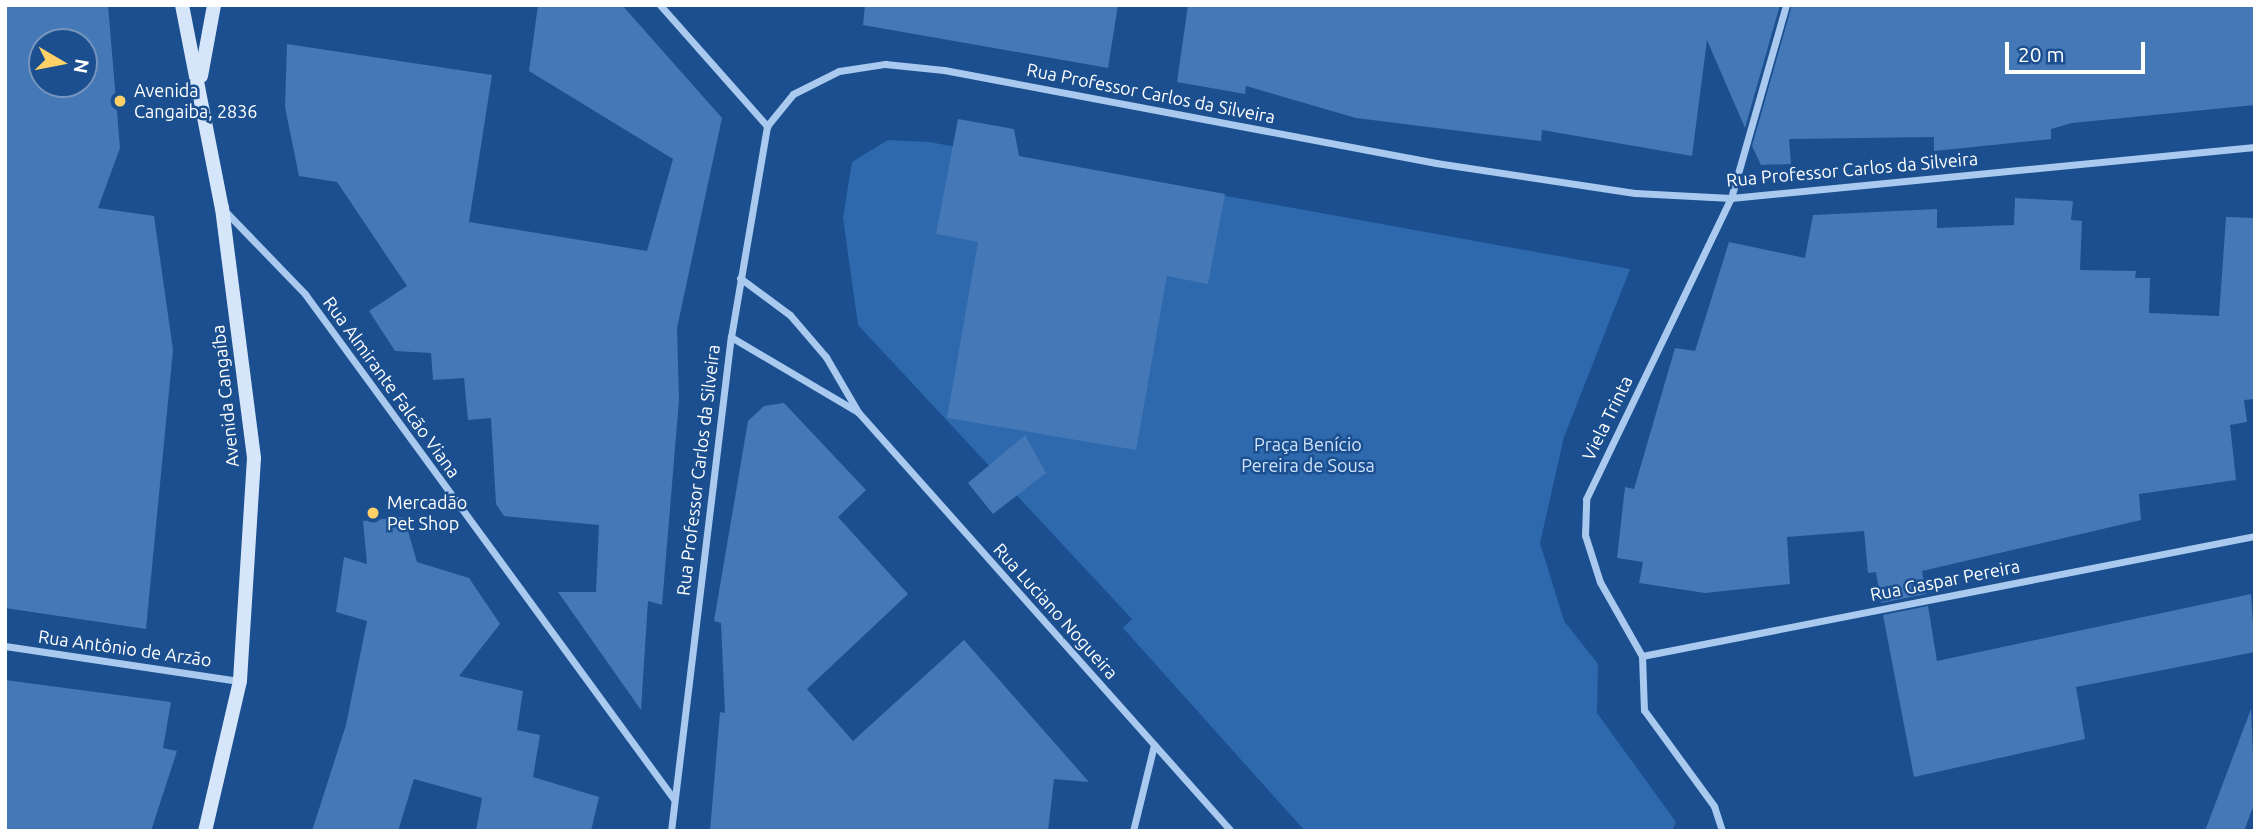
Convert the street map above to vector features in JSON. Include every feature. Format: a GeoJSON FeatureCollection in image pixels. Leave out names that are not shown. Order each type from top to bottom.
{"type":"FeatureCollection","features":[{"type":"Feature","properties":{"kind":"main road","name":"Avenida Cangaíba"},"geometry":{"type":"LineString","coordinates":[[182,5],[200,80],[222,208],[254,458],[240,681],[205,831]]}},
{"type":"Feature","properties":{"kind":"main road","name":"Avenida Cangaíba"},"geometry":{"type":"LineString","coordinates":[[200,80],[214,5]]}},
{"type":"Feature","properties":{"kind":"street"},"geometry":{"type":"LineString","coordinates":[[660,5],[767,126]]}},
{"type":"Feature","properties":{"kind":"street","name":"Viela Trinta"},"geometry":{"type":"LineString","coordinates":[[1642,656],[1600,582],[1585,535],[1586,499],[1731,198],[1786,5]]}},
{"type":"Feature","properties":{"kind":"street","name":"Rua Professor Carlos da Silveira"},"geometry":{"type":"LineString","coordinates":[[671,831],[731,337],[767,126],[793,94],[839,71],[885,64],[1436,163],[1635,193],[1731,198],[2255,147]]}},
{"type":"Feature","properties":{"kind":"street","name":"Rua Almirante Falcão Viana"},"geometry":{"type":"LineString","coordinates":[[222,208],[305,294],[673,798]]}},
{"type":"Feature","properties":{"kind":"street","name":"Rua Luciano Nogueira"},"geometry":{"type":"LineString","coordinates":[[740,278],[790,315],[826,357],[858,412],[1231,831]]}},
{"type":"Feature","properties":{"kind":"street","name":"Rua Luciano Nogueira"},"geometry":{"type":"LineString","coordinates":[[731,337],[858,412]]}},
{"type":"Feature","properties":{"kind":"street","name":"Rua Gaspar Pereira"},"geometry":{"type":"LineString","coordinates":[[1642,656],[2255,536]]}},
{"type":"Feature","properties":{"kind":"street","name":"Rua Antônio de Arzão"},"geometry":{"type":"LineString","coordinates":[[5,646],[240,681]]}},
{"type":"Feature","properties":{"kind":"street"},"geometry":{"type":"LineString","coordinates":[[1642,656],[1644,710],[1713,806],[1722,831]]}},
{"type":"Feature","properties":{"kind":"street"},"geometry":{"type":"LineString","coordinates":[[1133,831],[1154,745]]}},
{"type":"Feature","properties":{"kind":"green space","name":"Praça Benício Pereira de Sousa"},"geometry":{"type":"Polygon","coordinates":[[[888,140],[929,142],[1630,269],[1564,437],[1540,543],[1564,621],[1598,664],[1597,713],[1676,822],[1672,831],[1305,831],[1123,628],[1132,619],[858,325],[843,218],[852,162],[888,140]]]}},
{"type":"Feature","properties":{"kind":"building"},"geometry":{"type":"Polygon","coordinates":[[[5,5],[108,5],[120,148],[98,208],[154,216],[173,350],[146,629],[5,608],[5,5]]]}},
{"type":"Feature","properties":{"kind":"building"},"geometry":{"type":"Polygon","coordinates":[[[538,5],[622,5],[722,118],[677,328],[679,400],[662,605],[648,601],[641,710],[558,592],[596,592],[599,525],[504,516],[496,504],[491,418],[468,420],[464,378],[433,380],[431,353],[395,351],[369,311],[407,286],[337,182],[299,176],[285,107],[287,44],[492,75],[469,222],[647,251],[673,159],[529,71],[538,5]]]}},
{"type":"Feature","properties":{"kind":"building"},"geometry":{"type":"Polygon","coordinates":[[[865,5],[1118,5],[1108,68],[863,25],[865,5]]]}},
{"type":"Feature","properties":{"kind":"building"},"geometry":{"type":"Polygon","coordinates":[[[1188,5],[1780,5],[1745,128],[1707,40],[1692,156],[1542,130],[1541,141],[1356,118],[1246,86],[1245,94],[1177,82],[1188,5]]]}},
{"type":"Feature","properties":{"kind":"building"},"geometry":{"type":"Polygon","coordinates":[[[1792,5],[2255,5],[2255,105],[2072,123],[2051,129],[2051,139],[1934,151],[1934,137],[1789,139],[1791,164],[1761,165],[1752,146],[1792,5]]]}},
{"type":"Feature","properties":{"kind":"building"},"geometry":{"type":"Polygon","coordinates":[[[958,119],[1014,129],[1019,156],[1225,194],[1208,284],[1167,276],[1136,450],[947,418],[978,242],[936,234],[958,119]]]}},
{"type":"Feature","properties":{"kind":"building"},"geometry":{"type":"Polygon","coordinates":[[[2015,198],[2073,201],[2071,220],[2082,221],[2080,270],[2136,271],[2135,278],[2150,278],[2149,313],[2219,316],[2226,217],[2255,218],[2255,399],[2244,400],[2247,422],[2230,425],[2236,480],[2139,494],[2141,520],[1922,571],[1926,594],[1881,603],[1876,572],[1868,573],[1864,531],[1787,537],[1790,584],[1705,593],[1639,583],[1643,562],[1617,558],[1625,487],[1634,489],[1675,348],[1695,351],[1729,242],[1805,258],[1813,215],[1937,209],[1937,228],[2014,225],[2015,198]]]}},
{"type":"Feature","properties":{"kind":"building"},"geometry":{"type":"Polygon","coordinates":[[[784,403],[866,490],[838,517],[908,594],[807,689],[853,741],[964,640],[1089,782],[1054,779],[1048,831],[710,831],[720,712],[725,713],[721,623],[714,621],[748,421],[764,406],[784,403]]]}},
{"type":"Feature","properties":{"kind":"building"},"geometry":{"type":"Polygon","coordinates":[[[1025,435],[1046,473],[993,514],[968,483],[1025,435]]]}},
{"type":"Feature","properties":{"kind":"building"},"geometry":{"type":"Polygon","coordinates":[[[404,517],[417,562],[469,578],[500,624],[459,676],[523,691],[517,730],[540,735],[533,777],[599,797],[591,831],[476,831],[482,798],[414,779],[398,831],[312,831],[346,725],[367,621],[336,612],[344,557],[367,564],[363,521],[404,517]]]}},
{"type":"Feature","properties":{"kind":"building"},"geometry":{"type":"Polygon","coordinates":[[[2251,594],[2255,652],[2076,687],[2085,739],[1914,777],[1883,615],[1928,606],[1937,661],[2251,594]]]}},
{"type":"Feature","properties":{"kind":"building"},"geometry":{"type":"Polygon","coordinates":[[[5,680],[171,702],[163,748],[177,751],[151,831],[5,831],[5,680]]]}},
{"type":"Feature","properties":{"kind":"building"},"geometry":{"type":"Polygon","coordinates":[[[2251,709],[2255,802],[2244,831],[2205,831],[2251,709]]]}},
{"type":"Feature","properties":{"kind":"place","name":"Avenida Cangaiba, 2836"},"geometry":{"type":"Point","coordinates":[120,101]}},
{"type":"Feature","properties":{"kind":"place","name":"Mercadão Pet Shop"},"geometry":{"type":"Point","coordinates":[373,513]}}]}
